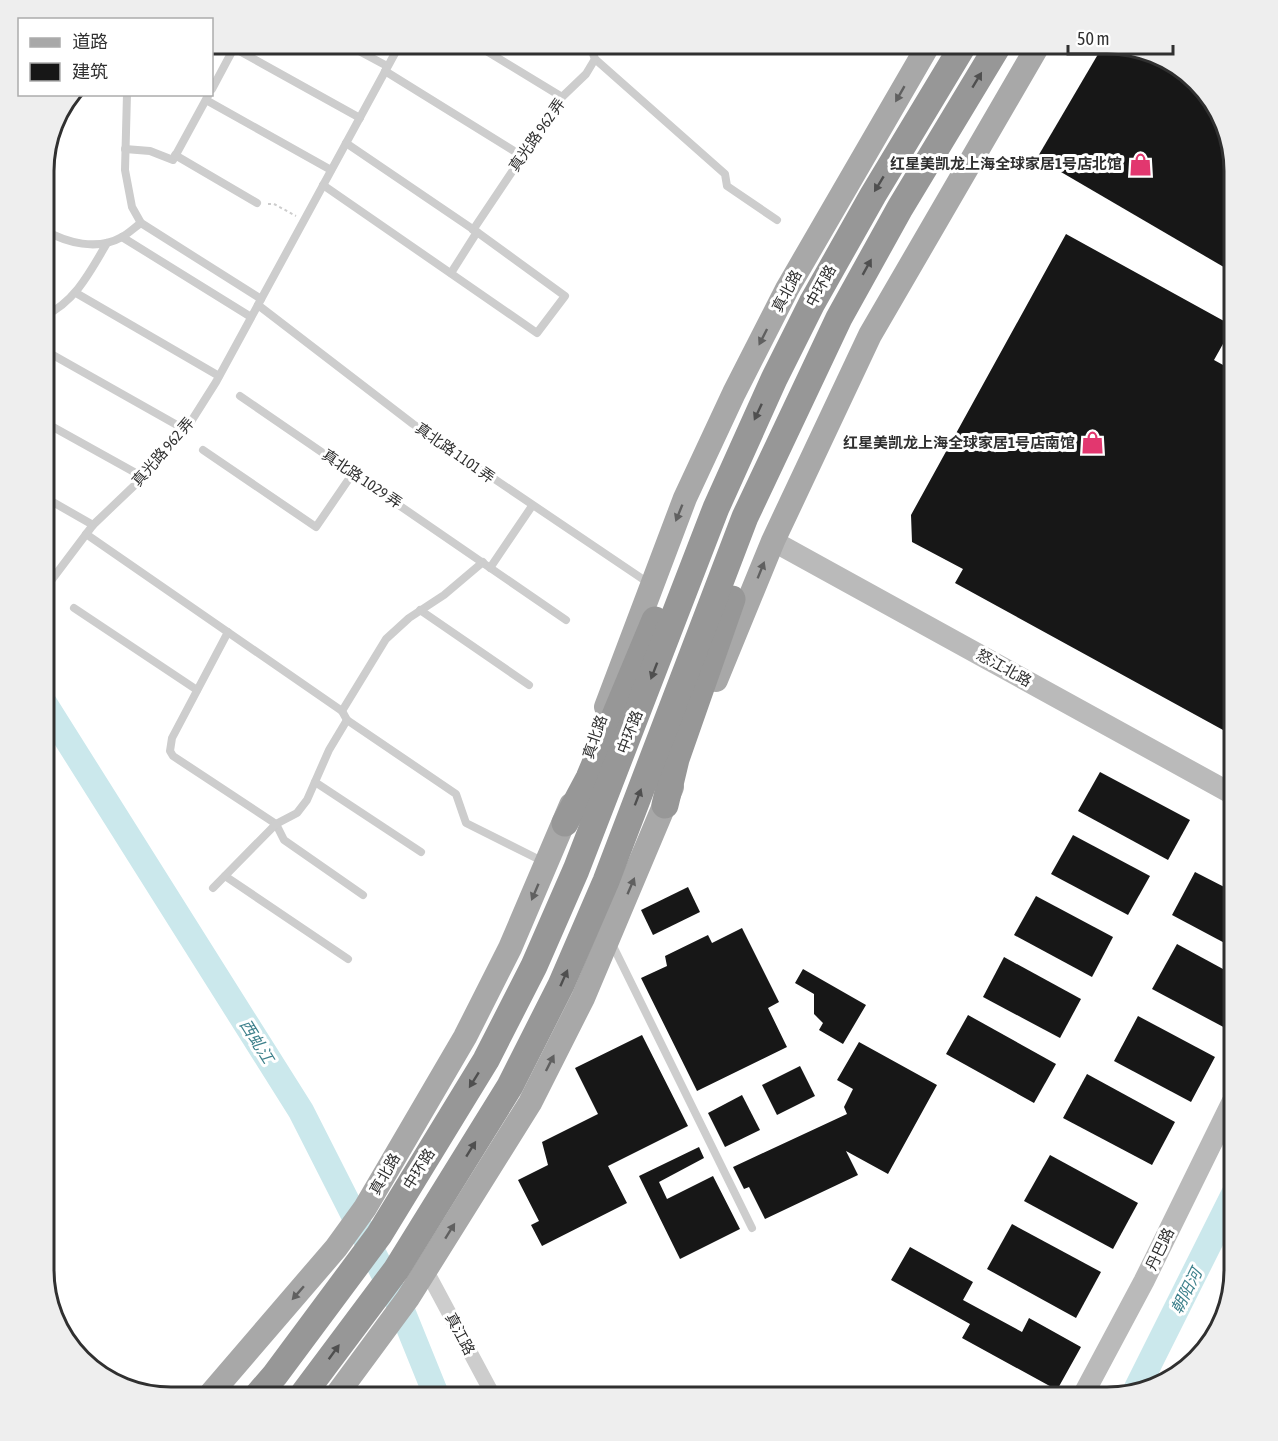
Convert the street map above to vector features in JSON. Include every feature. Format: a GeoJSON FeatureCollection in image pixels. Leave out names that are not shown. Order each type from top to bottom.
{"type":"FeatureCollection","features":[{"type":"Feature","properties":{"kind":"highway","name":"中环路"},"geometry":{"type":"LineString","coordinates":[[265,1387],[350,1277],[379,1235],[486,1060],[534,966],[576,870],[738,456],[812,303],[873,195],[958,54]]}},
{"type":"Feature","properties":{"kind":"highway","name":"中环路"},"geometry":{"type":"LineString","coordinates":[[309,1387],[396,1270],[510,1086],[561,985],[606,882],[746,517],[838,318],[900,208],[993,54]]}},
{"type":"Feature","properties":{"kind":"highway"},"geometry":{"type":"LineString","coordinates":[[664,805],[676,759],[740,575],[810,401],[838,318]]}},
{"type":"Feature","properties":{"kind":"highway"},"geometry":{"type":"LineString","coordinates":[[564,823],[589,778],[680,562],[738,456]]}},
{"type":"Feature","properties":{"kind":"main road","name":"真北路"},"geometry":{"type":"LineString","coordinates":[[217,1387],[336,1248],[365,1208],[465,1037],[510,948],[564,823],[685,498],[734,393],[787,289],[923,54]]}},
{"type":"Feature","properties":{"kind":"main road"},"geometry":{"type":"LineString","coordinates":[[343,1387],[408,1298],[530,1103],[583,998],[773,541],[870,335],[1033,54]]}},
{"type":"Feature","properties":{"kind":"street","name":"怒江北路"},"geometry":{"type":"LineString","coordinates":[[773,541],[1224,789]]}},
{"type":"Feature","properties":{"kind":"street","name":"丹巴路"},"geometry":{"type":"LineString","coordinates":[[1088,1387],[1144,1281],[1224,1118]]}},
{"type":"Feature","properties":{"kind":"street","name":"真江路"},"geometry":{"type":"LineString","coordinates":[[426,1270],[489,1387]]}},
{"type":"Feature","properties":{"kind":"lane"},"geometry":{"type":"LineString","coordinates":[[213,87],[231,54]]}},
{"type":"Feature","properties":{"kind":"lane"},"geometry":{"type":"LineString","coordinates":[[249,54],[360,118]]}},
{"type":"Feature","properties":{"kind":"lane"},"geometry":{"type":"LineString","coordinates":[[362,54],[522,156]]}},
{"type":"Feature","properties":{"kind":"lane","name":"真光路 962 弄"},"geometry":{"type":"LineString","coordinates":[[54,577],[93,525],[143,477],[184,429],[219,376],[394,54]]}},
{"type":"Feature","properties":{"kind":"lane"},"geometry":{"type":"LineString","coordinates":[[492,54],[562,97]]}},
{"type":"Feature","properties":{"kind":"lane"},"geometry":{"type":"LineString","coordinates":[[593,54],[595,59],[725,174],[727,186],[777,220]]}},
{"type":"Feature","properties":{"kind":"lane","name":"真光路 962 弄"},"geometry":{"type":"LineString","coordinates":[[451,273],[522,156],[562,97],[585,74],[595,59]]}},
{"type":"Feature","properties":{"kind":"lane"},"geometry":{"type":"LineString","coordinates":[[127,96],[124,171],[132,207],[141,223],[260,302]]}},
{"type":"Feature","properties":{"kind":"lane"},"geometry":{"type":"LineString","coordinates":[[125,149],[150,151],[173,160],[207,97],[331,171]]}},
{"type":"Feature","properties":{"kind":"lane"},"geometry":{"type":"LineString","coordinates":[[323,185],[537,333],[565,296],[346,143]]}},
{"type":"Feature","properties":{"kind":"lane"},"geometry":{"type":"LineString","coordinates":[[175,155],[257,202]]}},
{"type":"Feature","properties":{"kind":"lane"},"geometry":{"type":"LineString","coordinates":[[54,236],[75,243],[107,243],[122,237],[141,223]]}},
{"type":"Feature","properties":{"kind":"lane"},"geometry":{"type":"LineString","coordinates":[[122,237],[251,317]]}},
{"type":"Feature","properties":{"kind":"lane"},"geometry":{"type":"LineString","coordinates":[[54,310],[76,293],[107,243]]}},
{"type":"Feature","properties":{"kind":"lane"},"geometry":{"type":"LineString","coordinates":[[76,293],[219,376]]}},
{"type":"Feature","properties":{"kind":"lane","name":"真北路 1101 弄"},"geometry":{"type":"LineString","coordinates":[[260,302],[266,310],[404,417],[530,509],[651,585]]}},
{"type":"Feature","properties":{"kind":"lane"},"geometry":{"type":"LineString","coordinates":[[54,356],[184,429]]}},
{"type":"Feature","properties":{"kind":"lane","name":"真北路 1029 弄"},"geometry":{"type":"LineString","coordinates":[[240,396],[566,620]]}},
{"type":"Feature","properties":{"kind":"lane"},"geometry":{"type":"LineString","coordinates":[[54,428],[143,477]]}},
{"type":"Feature","properties":{"kind":"lane"},"geometry":{"type":"LineString","coordinates":[[203,450],[316,527],[353,473]]}},
{"type":"Feature","properties":{"kind":"lane"},"geometry":{"type":"LineString","coordinates":[[54,503],[93,525]]}},
{"type":"Feature","properties":{"kind":"lane"},"geometry":{"type":"LineString","coordinates":[[490,568],[530,509]]}},
{"type":"Feature","properties":{"kind":"lane"},"geometry":{"type":"LineString","coordinates":[[86,534],[342,711],[347,720],[456,794],[466,823],[547,864]]}},
{"type":"Feature","properties":{"kind":"lane"},"geometry":{"type":"LineString","coordinates":[[342,711],[386,639],[483,562]]}},
{"type":"Feature","properties":{"kind":"lane"},"geometry":{"type":"LineString","coordinates":[[74,608],[197,690]]}},
{"type":"Feature","properties":{"kind":"lane"},"geometry":{"type":"LineString","coordinates":[[420,610],[529,685]]}},
{"type":"Feature","properties":{"kind":"lane"},"geometry":{"type":"LineString","coordinates":[[228,632],[172,738],[170,751],[173,756],[276,824],[284,840],[363,895]]}},
{"type":"Feature","properties":{"kind":"lane"},"geometry":{"type":"LineString","coordinates":[[213,888],[276,824],[297,813],[307,800],[329,750],[347,720]]}},
{"type":"Feature","properties":{"kind":"lane"},"geometry":{"type":"LineString","coordinates":[[315,782],[421,852]]}},
{"type":"Feature","properties":{"kind":"lane"},"geometry":{"type":"LineString","coordinates":[[225,876],[348,959]]}},
{"type":"Feature","properties":{"kind":"lane"},"geometry":{"type":"LineString","coordinates":[[609,937],[752,1228]]}},
{"type":"Feature","properties":{"kind":"path"},"geometry":{"type":"LineString","coordinates":[[257,202],[274,204],[304,220]]}},
{"type":"Feature","properties":{"kind":"building","name":"红星美凯龙上海全球家居1号店北馆"},"geometry":{"type":"Polygon","coordinates":[[[1098,54],[1130,56],[1166,70],[1184,83],[1200,100],[1218,133],[1224,171],[1224,267],[1037,158],[1098,54]]]}},
{"type":"Feature","properties":{"kind":"building","name":"红星美凯龙上海全球家居1号店南馆"},"geometry":{"type":"Polygon","coordinates":[[[1066,234],[1224,321],[1224,342],[1214,360],[1224,366],[1224,731],[955,583],[963,569],[912,542],[911,515],[1066,234]]]}},
{"type":"Feature","properties":{"kind":"building"},"geometry":{"type":"Polygon","coordinates":[[[1100,772],[1190,820],[1168,860],[1078,811],[1100,772]]]}},
{"type":"Feature","properties":{"kind":"building"},"geometry":{"type":"Polygon","coordinates":[[[1073,835],[1150,876],[1128,915],[1051,874],[1073,835]]]}},
{"type":"Feature","properties":{"kind":"building"},"geometry":{"type":"Polygon","coordinates":[[[1195,872],[1224,887],[1224,943],[1172,915],[1195,872]]]}},
{"type":"Feature","properties":{"kind":"building"},"geometry":{"type":"Polygon","coordinates":[[[688,887],[700,912],[653,935],[641,910],[688,887]]]}},
{"type":"Feature","properties":{"kind":"building"},"geometry":{"type":"Polygon","coordinates":[[[1036,896],[1113,937],[1092,977],[1014,935],[1036,896]]]}},
{"type":"Feature","properties":{"kind":"building"},"geometry":{"type":"Polygon","coordinates":[[[742,928],[779,1002],[768,1008],[787,1047],[697,1091],[641,978],[667,966],[665,956],[708,935],[712,943],[742,928]]]}},
{"type":"Feature","properties":{"kind":"building"},"geometry":{"type":"Polygon","coordinates":[[[1177,944],[1224,970],[1224,1027],[1152,989],[1177,944]]]}},
{"type":"Feature","properties":{"kind":"building"},"geometry":{"type":"Polygon","coordinates":[[[1004,957],[1081,999],[1060,1038],[983,997],[1004,957]]]}},
{"type":"Feature","properties":{"kind":"building"},"geometry":{"type":"Polygon","coordinates":[[[803,969],[866,1005],[843,1044],[819,1030],[823,1023],[814,1014],[814,994],[795,983],[803,969]]]}},
{"type":"Feature","properties":{"kind":"building"},"geometry":{"type":"Polygon","coordinates":[[[968,1015],[1056,1064],[1034,1103],[946,1054],[968,1015]]]}},
{"type":"Feature","properties":{"kind":"building"},"geometry":{"type":"Polygon","coordinates":[[[1138,1016],[1215,1057],[1191,1102],[1114,1061],[1138,1016]]]}},
{"type":"Feature","properties":{"kind":"building"},"geometry":{"type":"Polygon","coordinates":[[[642,1035],[688,1126],[608,1166],[627,1203],[542,1246],[531,1225],[539,1221],[518,1180],[548,1165],[542,1142],[598,1114],[575,1068],[642,1035]]]}},
{"type":"Feature","properties":{"kind":"building"},"geometry":{"type":"Polygon","coordinates":[[[859,1042],[937,1085],[888,1174],[846,1151],[858,1175],[765,1219],[749,1187],[744,1189],[733,1167],[847,1114],[844,1107],[853,1089],[837,1080],[859,1042]]]}},
{"type":"Feature","properties":{"kind":"building"},"geometry":{"type":"Polygon","coordinates":[[[800,1066],[815,1096],[777,1115],[762,1085],[800,1066]]]}},
{"type":"Feature","properties":{"kind":"building"},"geometry":{"type":"Polygon","coordinates":[[[1087,1074],[1175,1122],[1152,1165],[1063,1118],[1087,1074]]]}},
{"type":"Feature","properties":{"kind":"building"},"geometry":{"type":"Polygon","coordinates":[[[742,1095],[760,1130],[725,1147],[708,1113],[742,1095]]]}},
{"type":"Feature","properties":{"kind":"building"},"geometry":{"type":"Polygon","coordinates":[[[699,1147],[704,1158],[659,1182],[667,1199],[713,1176],[740,1229],[680,1259],[639,1176],[699,1147]]]}},
{"type":"Feature","properties":{"kind":"building"},"geometry":{"type":"Polygon","coordinates":[[[1050,1155],[1138,1203],[1113,1249],[1024,1201],[1050,1155]]]}},
{"type":"Feature","properties":{"kind":"building"},"geometry":{"type":"Polygon","coordinates":[[[1012,1224],[1101,1272],[1076,1318],[987,1269],[1012,1224]]]}},
{"type":"Feature","properties":{"kind":"building"},"geometry":{"type":"Polygon","coordinates":[[[910,1247],[973,1282],[963,1300],[1022,1332],[1029,1318],[1081,1347],[1059,1387],[1052,1387],[962,1338],[970,1324],[891,1280],[910,1247]]]}},
{"type":"Feature","properties":{"kind":"waterway","name":"西虬江"},"geometry":{"type":"LineString","coordinates":[[54,719],[301,1111],[401,1308],[433,1387]]}},
{"type":"Feature","properties":{"kind":"waterway","name":"朝阳河"},"geometry":{"type":"LineString","coordinates":[[1140,1382],[1224,1214]]}},
{"type":"Feature","properties":{"kind":"place","name":"红星美凯龙上海全球家居1号店北馆"},"geometry":{"type":"Point","coordinates":[1140,164]}},
{"type":"Feature","properties":{"kind":"place","name":"红星美凯龙上海全球家居1号店南馆"},"geometry":{"type":"Point","coordinates":[1093,443]}}]}
